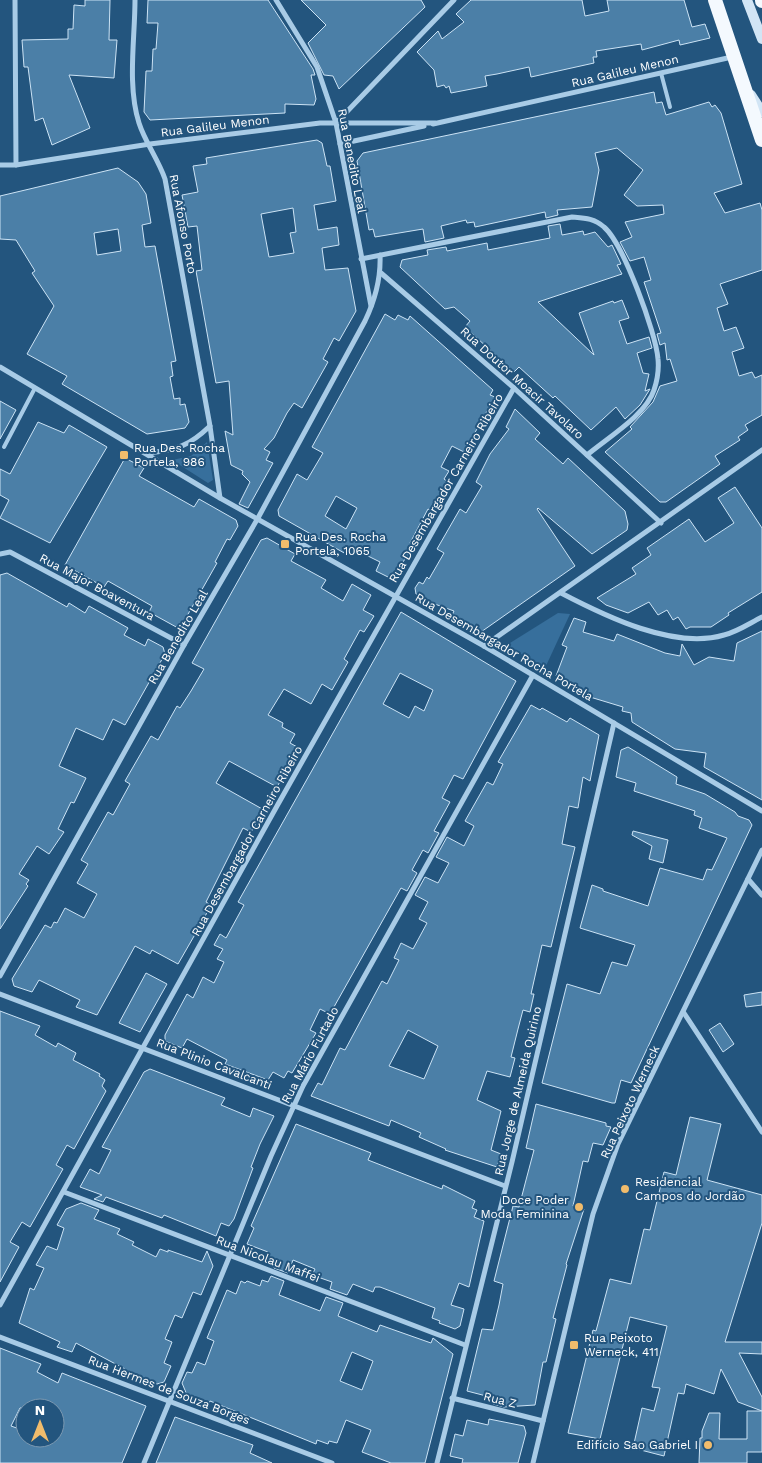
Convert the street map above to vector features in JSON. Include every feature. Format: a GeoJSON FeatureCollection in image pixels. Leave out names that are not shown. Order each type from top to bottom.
{"type":"FeatureCollection","features":[{"type":"Feature","properties":{"kind":"highway"},"geometry":{"type":"LineString","coordinates":[[715,0],[732,57],[762,140]]}},
{"type":"Feature","properties":{"kind":"main road"},"geometry":{"type":"LineString","coordinates":[[747,0],[762,39]]}},
{"type":"Feature","properties":{"kind":"main road"},"geometry":{"type":"LineString","coordinates":[[739,76],[762,112]]}},
{"type":"Feature","properties":{"kind":"street"},"geometry":{"type":"LineString","coordinates":[[15,0],[16,165]]}},
{"type":"Feature","properties":{"kind":"street","name":"Rua Afonso Porto"},"geometry":{"type":"LineString","coordinates":[[135,0],[135,107],[140,125],[165,180],[210,426],[220,498]]}},
{"type":"Feature","properties":{"kind":"street","name":"Rua Benedito Leal"},"geometry":{"type":"LineString","coordinates":[[276,0],[317,67],[336,123],[371,308]]}},
{"type":"Feature","properties":{"kind":"street"},"geometry":{"type":"LineString","coordinates":[[336,123],[454,0]]}},
{"type":"Feature","properties":{"kind":"street","name":"Rua Galileu Menon"},"geometry":{"type":"LineString","coordinates":[[340,144],[732,57]]}},
{"type":"Feature","properties":{"kind":"street","name":"Rua Galileu Menon"},"geometry":{"type":"LineString","coordinates":[[0,165],[16,165],[150,144],[336,123],[435,123]]}},
{"type":"Feature","properties":{"kind":"street"},"geometry":{"type":"LineString","coordinates":[[361,259],[572,217],[595,220],[604,227],[612,236],[636,288],[652,334],[658,359],[657,375],[654,389],[641,410],[587,455]]}},
{"type":"Feature","properties":{"kind":"street"},"geometry":{"type":"LineString","coordinates":[[380,255],[381,273]]}},
{"type":"Feature","properties":{"kind":"street","name":"Rua Benedito Leal"},"geometry":{"type":"LineString","coordinates":[[0,976],[184,645],[258,518],[371,308],[381,273]]}},
{"type":"Feature","properties":{"kind":"street","name":"Rua Doutor Moacir Tavolaro"},"geometry":{"type":"LineString","coordinates":[[381,273],[514,388],[660,523]]}},
{"type":"Feature","properties":{"kind":"street","name":"Rua Desembargador Rocha Portela"},"geometry":{"type":"LineString","coordinates":[[0,367],[220,498],[484,646],[762,811]]}},
{"type":"Feature","properties":{"kind":"street","name":"Rua Desembargador Carneiro Ribeiro"},"geometry":{"type":"LineString","coordinates":[[0,1305],[514,388]]}},
{"type":"Feature","properties":{"kind":"street"},"geometry":{"type":"LineString","coordinates":[[147,453],[180,448],[193,442],[210,426]]}},
{"type":"Feature","properties":{"kind":"street"},"geometry":{"type":"LineString","coordinates":[[484,646],[561,594],[762,450]]}},
{"type":"Feature","properties":{"kind":"street","name":"Rua Major Boaventura"},"geometry":{"type":"LineString","coordinates":[[0,554],[10,552],[184,645]]}},
{"type":"Feature","properties":{"kind":"street"},"geometry":{"type":"LineString","coordinates":[[561,594],[624,624],[675,636],[694,638],[725,635],[762,617]]}},
{"type":"Feature","properties":{"kind":"street","name":"Rua Mário Furtado"},"geometry":{"type":"LineString","coordinates":[[144,1463],[229,1255],[307,1077],[533,675]]}},
{"type":"Feature","properties":{"kind":"street","name":"Rua Jorge de Almeida Quirino"},"geometry":{"type":"LineString","coordinates":[[437,1463],[505,1186],[614,724]]}},
{"type":"Feature","properties":{"kind":"street","name":"Rua Peixoto Werneck"},"geometry":{"type":"LineString","coordinates":[[533,1463],[593,1214],[618,1144],[684,1013],[762,850]]}},
{"type":"Feature","properties":{"kind":"street"},"geometry":{"type":"LineString","coordinates":[[748,879],[762,895]]}},
{"type":"Feature","properties":{"kind":"street","name":"Rua Plinio Cavalcanti"},"geometry":{"type":"LineString","coordinates":[[0,994],[505,1186]]}},
{"type":"Feature","properties":{"kind":"street"},"geometry":{"type":"LineString","coordinates":[[684,1013],[762,1132]]}},
{"type":"Feature","properties":{"kind":"street","name":"Rua Nicolau Maffei"},"geometry":{"type":"LineString","coordinates":[[64,1192],[465,1345]]}},
{"type":"Feature","properties":{"kind":"street","name":"Rua Hermes de Souza Borges"},"geometry":{"type":"LineString","coordinates":[[0,1337],[332,1463]]}},
{"type":"Feature","properties":{"kind":"street","name":"Rua Z"},"geometry":{"type":"LineString","coordinates":[[452,1398],[543,1421]]}},
{"type":"Feature","properties":{"kind":"lane"},"geometry":{"type":"LineString","coordinates":[[661,73],[670,107]]}},
{"type":"Feature","properties":{"kind":"lane"},"geometry":{"type":"LineString","coordinates":[[4,448],[35,388]]}},
{"type":"Feature","properties":{"kind":"shaded area"},"geometry":{"type":"Polygon","coordinates":[[[207,442],[213,480],[208,483],[172,460],[191,456],[207,442]]]}},
{"type":"Feature","properties":{"kind":"shaded area"},"geometry":{"type":"Polygon","coordinates":[[[558,613],[570,614],[545,668],[509,647],[510,643],[558,613]]]}},
{"type":"Feature","properties":{"kind":"building"},"geometry":{"type":"Polygon","coordinates":[[[85,0],[110,0],[109,40],[117,40],[114,78],[69,75],[90,128],[52,145],[43,118],[35,121],[28,67],[24,67],[22,40],[68,39],[68,29],[73,29],[74,5],[85,6],[85,0]]]}},
{"type":"Feature","properties":{"kind":"building"},"geometry":{"type":"Polygon","coordinates":[[[148,0],[268,0],[313,69],[315,75],[311,75],[316,99],[314,105],[285,104],[285,113],[150,120],[144,112],[146,71],[152,71],[153,49],[156,49],[158,23],[147,23],[148,0]]]}},
{"type":"Feature","properties":{"kind":"building"},"geometry":{"type":"Polygon","coordinates":[[[301,0],[421,0],[425,7],[339,89],[333,76],[324,75],[308,43],[326,25],[301,0]]]}},
{"type":"Feature","properties":{"kind":"building"},"geometry":{"type":"Polygon","coordinates":[[[471,0],[582,0],[585,16],[609,11],[607,0],[684,0],[692,27],[705,24],[710,38],[680,45],[679,40],[642,50],[641,44],[596,51],[597,57],[593,57],[594,63],[531,77],[529,67],[485,76],[487,86],[451,93],[449,86],[446,88],[444,85],[437,87],[434,70],[417,52],[438,31],[442,39],[464,22],[456,14],[471,0]]]}},
{"type":"Feature","properties":{"kind":"building"},"geometry":{"type":"Polygon","coordinates":[[[654,92],[656,103],[662,102],[666,115],[709,102],[712,107],[715,105],[721,113],[742,184],[714,193],[725,213],[760,203],[762,210],[762,270],[720,284],[728,304],[717,308],[724,331],[736,327],[744,348],[732,352],[739,376],[752,372],[755,378],[762,375],[762,415],[745,425],[748,430],[738,437],[740,440],[715,456],[720,464],[666,502],[660,502],[605,452],[632,429],[630,427],[653,402],[660,386],[677,381],[670,359],[667,360],[665,343],[660,345],[657,334],[661,333],[644,282],[651,280],[644,257],[630,261],[620,242],[632,237],[625,222],[664,214],[663,205],[637,206],[624,195],[643,170],[617,148],[595,153],[599,170],[592,207],[557,210],[558,215],[546,218],[545,212],[475,227],[474,222],[467,223],[466,220],[441,226],[444,238],[425,242],[423,229],[375,237],[373,229],[369,230],[357,161],[363,153],[654,92]]]}},
{"type":"Feature","properties":{"kind":"building"},"geometry":{"type":"Polygon","coordinates":[[[317,140],[322,143],[327,166],[330,166],[336,201],[314,205],[318,230],[337,227],[339,245],[322,248],[325,270],[348,268],[356,311],[339,341],[334,338],[323,359],[328,362],[302,408],[294,403],[274,438],[264,449],[270,452],[266,460],[273,463],[248,508],[239,504],[250,482],[242,474],[243,471],[231,465],[225,431],[233,435],[229,381],[216,383],[196,271],[202,270],[197,226],[188,227],[182,195],[198,192],[193,166],[207,164],[206,158],[317,140]],[[293,208],[261,214],[269,257],[294,253],[290,233],[296,232],[293,208]]]}},
{"type":"Feature","properties":{"kind":"building"},"geometry":{"type":"Polygon","coordinates":[[[118,168],[138,182],[146,194],[151,223],[142,225],[145,247],[155,246],[176,361],[171,362],[173,376],[170,377],[174,399],[180,398],[180,405],[185,404],[189,422],[185,428],[147,434],[62,384],[67,376],[27,354],[54,306],[32,273],[35,271],[16,240],[0,239],[0,196],[118,168]],[[118,229],[94,233],[97,255],[121,251],[118,229]]]}},
{"type":"Feature","properties":{"kind":"building"},"geometry":{"type":"Polygon","coordinates":[[[560,224],[562,235],[583,231],[584,235],[595,232],[608,247],[612,245],[621,264],[617,265],[622,274],[538,302],[594,355],[579,313],[613,301],[614,303],[622,300],[629,318],[619,321],[627,344],[649,337],[652,348],[637,353],[643,373],[649,374],[645,391],[650,389],[640,405],[625,419],[616,407],[591,430],[555,396],[553,398],[519,367],[514,372],[465,327],[470,321],[454,307],[445,309],[400,267],[402,260],[428,255],[427,250],[446,247],[447,251],[487,243],[488,250],[550,238],[548,226],[560,224]]]}},
{"type":"Feature","properties":{"kind":"building"},"geometry":{"type":"Polygon","coordinates":[[[385,314],[395,320],[398,315],[408,320],[410,316],[493,390],[490,395],[495,397],[464,452],[452,446],[441,467],[449,471],[444,479],[448,482],[432,511],[428,509],[410,543],[413,545],[395,576],[390,578],[376,571],[380,562],[350,547],[346,554],[279,516],[278,510],[297,474],[307,480],[323,453],[312,447],[385,314]],[[336,496],[325,516],[346,529],[357,508],[336,496]]]}},
{"type":"Feature","properties":{"kind":"building"},"geometry":{"type":"Polygon","coordinates":[[[0,401],[16,410],[0,439],[0,401]]]}},
{"type":"Feature","properties":{"kind":"building"},"geometry":{"type":"Polygon","coordinates":[[[515,409],[540,433],[535,439],[563,464],[568,458],[625,511],[628,524],[627,530],[592,554],[538,508],[575,566],[481,632],[452,615],[454,611],[432,603],[416,594],[415,588],[419,582],[423,584],[427,577],[429,579],[444,553],[437,549],[460,509],[466,513],[482,486],[476,482],[490,454],[509,429],[506,427],[515,409]]]}},
{"type":"Feature","properties":{"kind":"building"},"geometry":{"type":"Polygon","coordinates":[[[38,422],[64,433],[69,425],[107,447],[50,543],[0,518],[9,500],[0,495],[0,469],[10,474],[38,422]]]}},
{"type":"Feature","properties":{"kind":"building"},"geometry":{"type":"Polygon","coordinates":[[[125,458],[144,468],[139,476],[194,507],[199,499],[236,520],[238,526],[230,540],[227,539],[215,562],[217,563],[183,623],[178,628],[149,612],[152,606],[108,581],[104,587],[65,565],[125,458]]]}},
{"type":"Feature","properties":{"kind":"building"},"geometry":{"type":"Polygon","coordinates":[[[735,487],[762,528],[762,592],[728,613],[729,615],[711,627],[690,627],[686,629],[678,617],[673,620],[667,610],[658,615],[649,602],[628,613],[606,605],[597,598],[636,574],[632,568],[651,555],[647,548],[689,519],[705,542],[734,523],[718,498],[735,487]]]}},
{"type":"Feature","properties":{"kind":"building"},"geometry":{"type":"Polygon","coordinates":[[[267,538],[295,554],[291,561],[326,580],[321,588],[343,601],[352,584],[371,595],[363,610],[374,616],[364,632],[360,630],[344,659],[348,662],[332,690],[322,684],[311,704],[284,689],[268,715],[283,723],[282,727],[295,734],[290,743],[299,748],[277,787],[229,761],[216,783],[264,810],[251,832],[243,828],[206,902],[211,905],[201,924],[178,964],[152,950],[150,954],[135,946],[97,1015],[76,1007],[80,1000],[39,980],[32,992],[14,986],[12,979],[45,925],[51,928],[54,922],[57,923],[65,908],[84,918],[97,894],[77,883],[88,864],[81,860],[108,812],[113,815],[130,784],[125,781],[151,736],[158,740],[177,706],[180,708],[204,669],[192,663],[261,540],[267,538]]]}},
{"type":"Feature","properties":{"kind":"building"},"geometry":{"type":"Polygon","coordinates":[[[7,573],[67,607],[69,603],[85,613],[89,606],[128,628],[124,635],[145,646],[148,639],[163,647],[165,654],[125,725],[113,719],[103,740],[76,728],[59,766],[86,778],[74,803],[71,802],[58,829],[64,832],[49,854],[37,846],[19,874],[29,880],[26,884],[28,886],[0,929],[0,575],[7,573]]]}},
{"type":"Feature","properties":{"kind":"building"},"geometry":{"type":"Polygon","coordinates":[[[401,612],[516,681],[463,779],[454,775],[442,798],[450,802],[434,831],[439,833],[428,853],[423,850],[412,870],[417,873],[407,891],[401,888],[330,1014],[320,1009],[310,1030],[316,1033],[292,1073],[288,1071],[284,1078],[273,1072],[268,1080],[225,1064],[227,1060],[187,1039],[182,1048],[165,1041],[165,1035],[187,994],[193,998],[203,977],[214,983],[224,962],[217,959],[223,949],[214,945],[220,934],[226,938],[244,905],[238,902],[401,612]],[[400,673],[383,704],[409,718],[415,706],[424,711],[433,690],[400,673]]]}},
{"type":"Feature","properties":{"kind":"building"},"geometry":{"type":"Polygon","coordinates":[[[574,618],[586,622],[583,632],[614,641],[617,634],[665,653],[680,656],[682,644],[694,665],[709,657],[734,661],[737,643],[762,631],[762,800],[704,767],[706,753],[675,749],[632,722],[631,713],[622,711],[623,707],[590,697],[556,676],[567,647],[562,645],[574,618]]]}},
{"type":"Feature","properties":{"kind":"building"},"geometry":{"type":"Polygon","coordinates":[[[531,705],[540,710],[542,708],[567,722],[570,718],[599,735],[590,781],[583,777],[578,808],[569,806],[562,844],[575,847],[551,947],[542,945],[531,994],[534,994],[530,1012],[523,1010],[511,1057],[515,1058],[510,1077],[487,1071],[477,1100],[501,1111],[491,1150],[501,1154],[497,1167],[445,1150],[419,1137],[421,1133],[391,1120],[389,1126],[311,1096],[318,1083],[322,1085],[340,1048],[345,1050],[382,981],[387,984],[399,960],[394,958],[401,943],[413,949],[427,923],[419,919],[428,902],[415,895],[425,877],[438,883],[449,863],[436,857],[447,837],[464,846],[474,826],[465,821],[487,782],[493,785],[503,764],[498,762],[531,705]],[[408,1030],[389,1066],[424,1079],[438,1046],[408,1030]]]}},
{"type":"Feature","properties":{"kind":"building"},"geometry":{"type":"Polygon","coordinates":[[[628,747],[677,777],[676,784],[705,794],[735,812],[738,816],[749,820],[752,825],[631,1083],[621,1080],[615,1103],[612,1103],[542,1083],[567,984],[600,994],[612,962],[627,966],[635,945],[580,928],[592,885],[603,889],[603,891],[648,906],[660,868],[703,880],[707,869],[712,870],[727,838],[699,828],[702,818],[694,815],[695,811],[634,791],[636,783],[616,777],[621,750],[628,747]]]}},
{"type":"Feature","properties":{"kind":"building"},"geometry":{"type":"Polygon","coordinates":[[[633,831],[668,840],[663,863],[649,859],[652,846],[632,835],[633,831]]]}},
{"type":"Feature","properties":{"kind":"building"},"geometry":{"type":"Polygon","coordinates":[[[146,973],[167,984],[140,1032],[119,1023],[146,973]]]}},
{"type":"Feature","properties":{"kind":"building"},"geometry":{"type":"Polygon","coordinates":[[[762,992],[762,1005],[746,1007],[744,995],[762,992]]]}},
{"type":"Feature","properties":{"kind":"building"},"geometry":{"type":"Polygon","coordinates":[[[0,1011],[40,1026],[35,1035],[56,1047],[58,1043],[76,1053],[73,1060],[100,1074],[99,1076],[105,1080],[102,1086],[106,1091],[74,1149],[67,1145],[56,1165],[63,1169],[30,1227],[22,1222],[10,1242],[19,1247],[0,1282],[0,1011]]]}},
{"type":"Feature","properties":{"kind":"building"},"geometry":{"type":"Polygon","coordinates":[[[720,1023],[734,1044],[723,1052],[709,1030],[720,1023]]]}},
{"type":"Feature","properties":{"kind":"building"},"geometry":{"type":"Polygon","coordinates":[[[150,1069],[225,1098],[221,1105],[250,1117],[253,1108],[274,1116],[251,1167],[253,1168],[234,1219],[229,1226],[221,1223],[216,1236],[164,1215],[162,1218],[106,1197],[103,1202],[94,1199],[102,1195],[80,1187],[90,1169],[99,1174],[111,1150],[102,1147],[144,1072],[150,1069]]]}},
{"type":"Feature","properties":{"kind":"building"},"geometry":{"type":"Polygon","coordinates":[[[536,1104],[606,1123],[606,1126],[611,1127],[603,1145],[593,1143],[588,1162],[583,1161],[573,1206],[584,1209],[566,1264],[553,1318],[556,1319],[546,1362],[543,1362],[535,1405],[504,1407],[493,1404],[494,1398],[467,1391],[482,1329],[493,1330],[503,1284],[494,1281],[513,1206],[519,1207],[534,1150],[526,1148],[536,1104]]]}},
{"type":"Feature","properties":{"kind":"building"},"geometry":{"type":"Polygon","coordinates":[[[690,1117],[721,1124],[707,1180],[762,1195],[762,1223],[725,1342],[762,1342],[762,1354],[739,1353],[762,1397],[762,1411],[738,1402],[721,1369],[714,1394],[686,1384],[684,1394],[678,1393],[664,1456],[633,1448],[642,1408],[654,1411],[660,1388],[652,1387],[667,1326],[630,1317],[600,1439],[568,1433],[593,1330],[596,1331],[610,1279],[631,1284],[644,1229],[650,1230],[664,1172],[676,1175],[690,1117]]]}},
{"type":"Feature","properties":{"kind":"building"},"geometry":{"type":"Polygon","coordinates":[[[296,1124],[371,1153],[368,1160],[442,1189],[443,1185],[475,1201],[472,1208],[477,1210],[474,1217],[484,1221],[469,1287],[459,1283],[451,1305],[464,1309],[460,1326],[455,1329],[439,1323],[440,1321],[432,1318],[435,1308],[380,1287],[375,1287],[373,1292],[353,1284],[347,1295],[330,1289],[332,1282],[312,1275],[315,1269],[293,1260],[288,1273],[274,1268],[277,1261],[266,1257],[268,1252],[247,1244],[254,1228],[251,1226],[296,1124]]]}},
{"type":"Feature","properties":{"kind":"building"},"geometry":{"type":"Polygon","coordinates":[[[81,1203],[99,1210],[94,1219],[120,1229],[117,1234],[134,1242],[132,1245],[156,1257],[160,1249],[202,1262],[207,1251],[213,1266],[201,1295],[193,1292],[182,1318],[175,1315],[165,1339],[172,1342],[164,1363],[171,1366],[164,1382],[157,1384],[124,1372],[125,1369],[76,1343],[72,1352],[57,1347],[60,1342],[19,1323],[30,1288],[34,1290],[44,1268],[36,1265],[47,1246],[57,1250],[64,1228],[57,1225],[66,1209],[81,1203]]]}},
{"type":"Feature","properties":{"kind":"building"},"geometry":{"type":"Polygon","coordinates":[[[271,1276],[284,1281],[279,1295],[320,1311],[326,1297],[343,1303],[338,1316],[377,1332],[380,1325],[431,1343],[433,1338],[453,1354],[425,1463],[391,1463],[362,1452],[371,1430],[346,1420],[337,1443],[329,1441],[328,1444],[317,1440],[316,1444],[210,1401],[209,1403],[187,1395],[182,1383],[187,1372],[192,1373],[197,1362],[205,1365],[214,1341],[207,1338],[227,1290],[236,1294],[241,1281],[245,1283],[247,1281],[260,1286],[262,1280],[268,1282],[271,1276]],[[352,1352],[340,1381],[362,1390],[373,1361],[352,1352]]]}},
{"type":"Feature","properties":{"kind":"building"},"geometry":{"type":"Polygon","coordinates":[[[0,1348],[41,1364],[37,1372],[58,1383],[62,1373],[146,1406],[122,1463],[0,1463],[0,1348]]]}},
{"type":"Feature","properties":{"kind":"building"},"geometry":{"type":"Polygon","coordinates":[[[747,1411],[762,1411],[762,1452],[747,1452],[747,1463],[699,1463],[700,1438],[702,1438],[702,1431],[709,1413],[720,1413],[719,1439],[747,1439],[747,1411]]]}},
{"type":"Feature","properties":{"kind":"building"},"geometry":{"type":"Polygon","coordinates":[[[175,1417],[253,1445],[250,1453],[272,1463],[156,1463],[175,1417]]]}},
{"type":"Feature","properties":{"kind":"building"},"geometry":{"type":"Polygon","coordinates":[[[489,1419],[524,1426],[526,1433],[518,1463],[462,1463],[463,1459],[450,1456],[455,1434],[463,1436],[467,1420],[488,1425],[489,1419]]]}},
{"type":"Feature","properties":{"kind":"place","name":"Rua Des. Rocha Portela, 986"},"geometry":{"type":"Point","coordinates":[124,455]}},
{"type":"Feature","properties":{"kind":"place","name":"Rua Des. Rocha Portela, 1065"},"geometry":{"type":"Point","coordinates":[285,544]}},
{"type":"Feature","properties":{"kind":"place","name":"Residencial Campos do Jordão"},"geometry":{"type":"Point","coordinates":[625,1189]}},
{"type":"Feature","properties":{"kind":"place","name":"Doce Poder Moda Feminina"},"geometry":{"type":"Point","coordinates":[579,1207]}},
{"type":"Feature","properties":{"kind":"place","name":"Rua Peixoto Werneck, 411"},"geometry":{"type":"Point","coordinates":[574,1345]}},
{"type":"Feature","properties":{"kind":"place","name":"Edifício Sao Gabriel I"},"geometry":{"type":"Point","coordinates":[708,1445]}}]}
